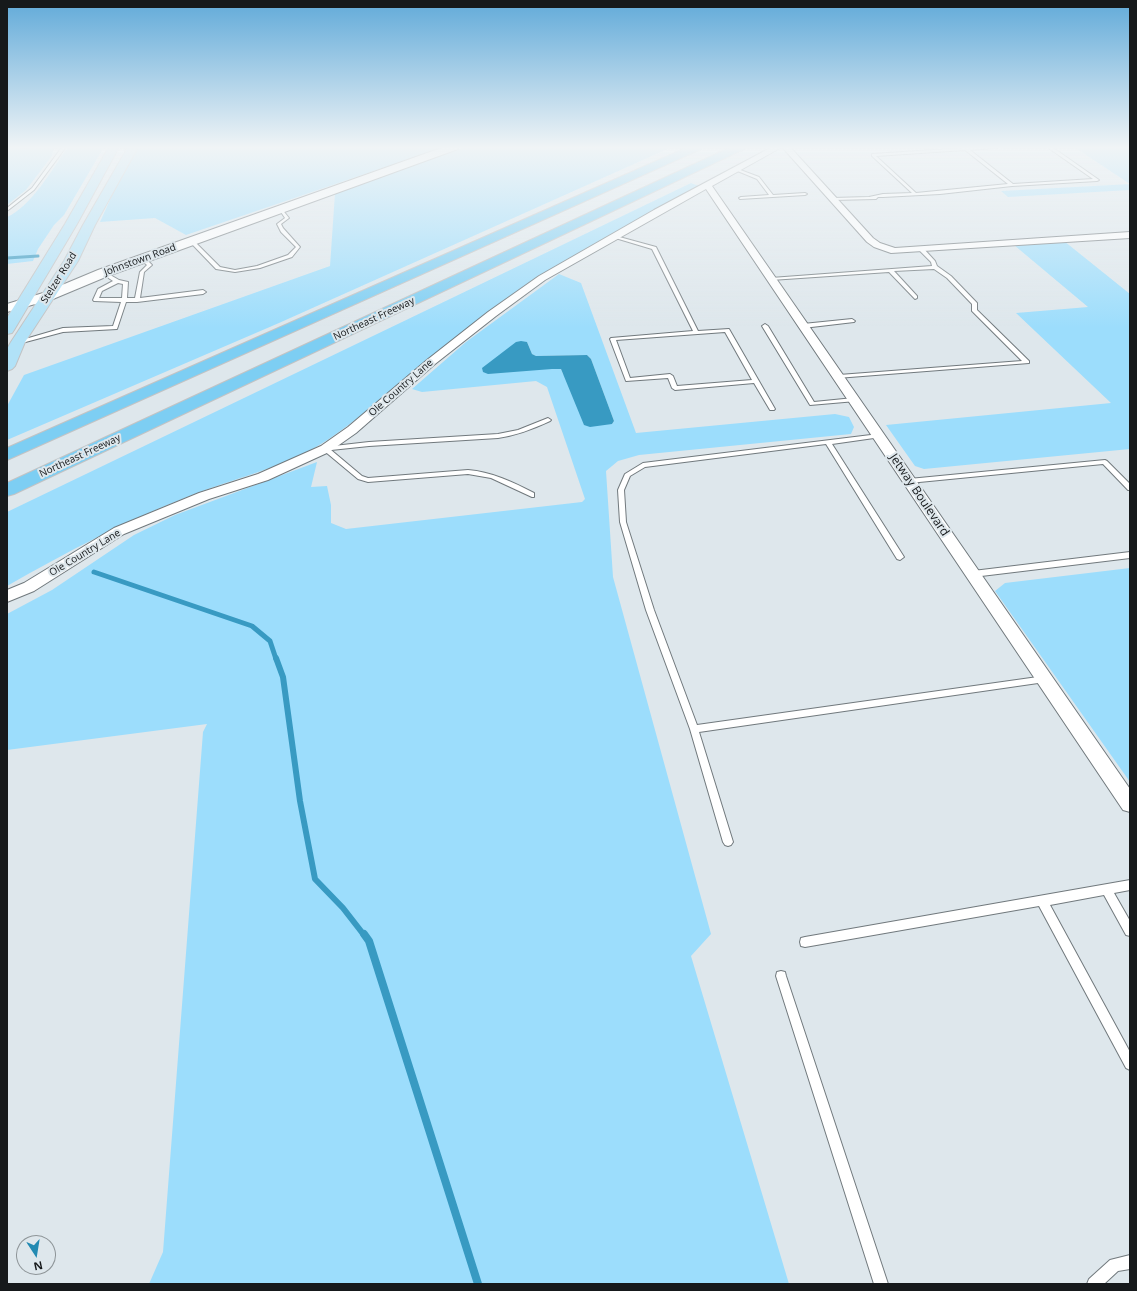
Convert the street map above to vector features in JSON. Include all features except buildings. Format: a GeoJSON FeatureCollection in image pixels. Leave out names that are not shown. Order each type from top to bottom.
{"type":"FeatureCollection","features":[{"type":"Feature","properties":{"kind":"highway"},"geometry":{"type":"LineString","coordinates":[[7,455],[562,207]]}},
{"type":"Feature","properties":{"kind":"highway","name":"Northeast Freeway"},"geometry":{"type":"LineString","coordinates":[[7,490],[611,207]]}},
{"type":"Feature","properties":{"kind":"main road","name":"Stelzer Road"},"geometry":{"type":"LineString","coordinates":[[7,330],[80,207]]}},
{"type":"Feature","properties":{"kind":"main road","name":"Stelzer Road"},"geometry":{"type":"LineString","coordinates":[[7,366],[18,342],[71,260],[99,207]]}},
{"type":"Feature","properties":{"kind":"main road","name":"Johnstown Road"},"geometry":{"type":"LineString","coordinates":[[7,308],[48,296],[142,258],[286,207]]}},
{"type":"Feature","properties":{"kind":"street","name":"Ole Country Lane"},"geometry":{"type":"LineString","coordinates":[[7,596],[29,587],[119,531],[204,496],[263,477],[325,449],[352,430],[431,362],[492,314],[542,278],[666,207]]}},
{"type":"Feature","properties":{"kind":"street","name":"Jetway Boulevard"},"geometry":{"type":"LineString","coordinates":[[722,207],[1130,804]]}},
{"type":"Feature","properties":{"kind":"street"},"geometry":{"type":"LineString","coordinates":[[840,207],[870,240],[877,245],[894,251],[1130,235]]}},
{"type":"Feature","properties":{"kind":"lane"},"geometry":{"type":"LineString","coordinates":[[191,241],[218,268],[235,271],[265,265],[290,256],[298,248],[295,241],[282,231],[279,224],[286,218],[281,209]]}},
{"type":"Feature","properties":{"kind":"lane"},"geometry":{"type":"LineString","coordinates":[[614,236],[654,248],[696,332]]}},
{"type":"Feature","properties":{"kind":"lane"},"geometry":{"type":"LineString","coordinates":[[838,377],[1027,362],[974,310],[975,304],[949,277],[936,267],[922,250]]}},
{"type":"Feature","properties":{"kind":"lane"},"geometry":{"type":"LineString","coordinates":[[138,300],[142,272],[150,264],[142,258]]}},
{"type":"Feature","properties":{"kind":"lane"},"geometry":{"type":"LineString","coordinates":[[772,280],[936,267]]}},
{"type":"Feature","properties":{"kind":"lane"},"geometry":{"type":"LineString","coordinates":[[892,271],[915,297]]}},
{"type":"Feature","properties":{"kind":"lane"},"geometry":{"type":"LineString","coordinates":[[18,342],[63,330],[115,328],[124,299],[126,283],[117,281],[103,273]]}},
{"type":"Feature","properties":{"kind":"lane"},"geometry":{"type":"LineString","coordinates":[[117,281],[100,290],[96,300],[138,300],[202,292]]}},
{"type":"Feature","properties":{"kind":"lane"},"geometry":{"type":"LineString","coordinates":[[803,326],[852,321]]}},
{"type":"Feature","properties":{"kind":"lane"},"geometry":{"type":"LineString","coordinates":[[765,326],[812,404],[854,400]]}},
{"type":"Feature","properties":{"kind":"lane"},"geometry":{"type":"LineString","coordinates":[[756,381],[675,388],[670,376],[628,380],[613,339],[727,330],[772,409]]}},
{"type":"Feature","properties":{"kind":"lane"},"geometry":{"type":"LineString","coordinates":[[325,449],[368,444],[510,435],[532,428],[548,420]]}},
{"type":"Feature","properties":{"kind":"lane"},"geometry":{"type":"LineString","coordinates":[[728,842],[694,729],[650,610],[623,522],[621,490],[627,475],[643,465],[879,436]]}},
{"type":"Feature","properties":{"kind":"lane"},"geometry":{"type":"LineString","coordinates":[[828,443],[900,557]]}},
{"type":"Feature","properties":{"kind":"lane"},"geometry":{"type":"LineString","coordinates":[[325,449],[360,478],[368,480],[468,472],[483,473],[504,480],[532,495]]}},
{"type":"Feature","properties":{"kind":"lane"},"geometry":{"type":"LineString","coordinates":[[909,481],[1105,462],[1130,488]]}},
{"type":"Feature","properties":{"kind":"lane"},"geometry":{"type":"LineString","coordinates":[[973,574],[1130,554]]}},
{"type":"Feature","properties":{"kind":"lane"},"geometry":{"type":"LineString","coordinates":[[694,729],[1045,679]]}},
{"type":"Feature","properties":{"kind":"lane"},"geometry":{"type":"LineString","coordinates":[[805,942],[1130,885]]}},
{"type":"Feature","properties":{"kind":"lane"},"geometry":{"type":"LineString","coordinates":[[1106,890],[1130,931]]}},
{"type":"Feature","properties":{"kind":"lane"},"geometry":{"type":"LineString","coordinates":[[1042,901],[1130,1064]]}},
{"type":"Feature","properties":{"kind":"lane"},"geometry":{"type":"LineString","coordinates":[[781,976],[881,1284]]}},
{"type":"Feature","properties":{"kind":"lane"},"geometry":{"type":"LineString","coordinates":[[1094,1284],[1116,1265],[1130,1262]]}},
{"type":"Feature","properties":{"kind":"shaded area"},"geometry":{"type":"Polygon","coordinates":[[[22,207],[69,207],[64,215],[54,225],[38,249],[33,261],[7,264],[7,217],[22,207]]]}},
{"type":"Feature","properties":{"kind":"shaded area"},"geometry":{"type":"Polygon","coordinates":[[[107,207],[267,207],[186,235],[155,218],[100,222],[107,207]]]}},
{"type":"Feature","properties":{"kind":"shaded area"},"geometry":{"type":"Polygon","coordinates":[[[334,207],[537,207],[279,323],[7,440],[7,406],[24,375],[330,266],[334,207]]]}},
{"type":"Feature","properties":{"kind":"shaded area"},"geometry":{"type":"Polygon","coordinates":[[[641,207],[660,207],[567,260],[516,293],[446,345],[349,424],[316,447],[286,462],[208,489],[144,515],[75,549],[7,586],[7,512],[641,207]]]}},
{"type":"Feature","properties":{"kind":"shaded area"},"geometry":{"type":"Polygon","coordinates":[[[1064,241],[1130,294],[1130,449],[924,469],[915,466],[886,425],[1111,403],[1016,313],[1088,307],[1014,245],[1064,241]]]}},
{"type":"Feature","properties":{"kind":"shaded area"},"geometry":{"type":"Polygon","coordinates":[[[559,274],[581,283],[636,433],[835,414],[849,417],[854,427],[851,434],[639,455],[618,461],[606,471],[613,577],[711,934],[691,956],[789,1284],[149,1284],[163,1252],[203,732],[207,724],[7,750],[7,614],[52,590],[134,535],[175,515],[317,462],[311,487],[327,486],[331,505],[331,523],[346,529],[582,502],[585,499],[547,387],[536,381],[422,392],[412,389],[466,342],[559,274]],[[527,342],[483,368],[561,369],[563,374],[612,424],[614,421],[591,359],[587,355],[536,356],[532,354],[527,342]]]}},
{"type":"Feature","properties":{"kind":"shaded area"},"geometry":{"type":"Polygon","coordinates":[[[516,342],[527,342],[532,354],[536,356],[587,355],[591,359],[614,421],[612,424],[590,427],[584,425],[561,369],[488,374],[483,372],[482,368],[516,342]]]}},
{"type":"Feature","properties":{"kind":"shaded area"},"geometry":{"type":"Polygon","coordinates":[[[1130,568],[1130,782],[995,591],[1005,583],[1130,568]]]}},
{"type":"Feature","properties":{"kind":"waterway"},"geometry":{"type":"LineString","coordinates":[[7,258],[38,256]]}},
{"type":"Feature","properties":{"kind":"waterway"},"geometry":{"type":"LineString","coordinates":[[94,572],[252,626],[270,641],[276,659]]}},
{"type":"Feature","properties":{"kind":"waterway"},"geometry":{"type":"LineString","coordinates":[[276,658],[283,677],[300,801],[315,879],[343,908],[364,935]]}},
{"type":"Feature","properties":{"kind":"waterway"},"geometry":{"type":"LineString","coordinates":[[364,934],[369,941],[478,1284]]}}]}
